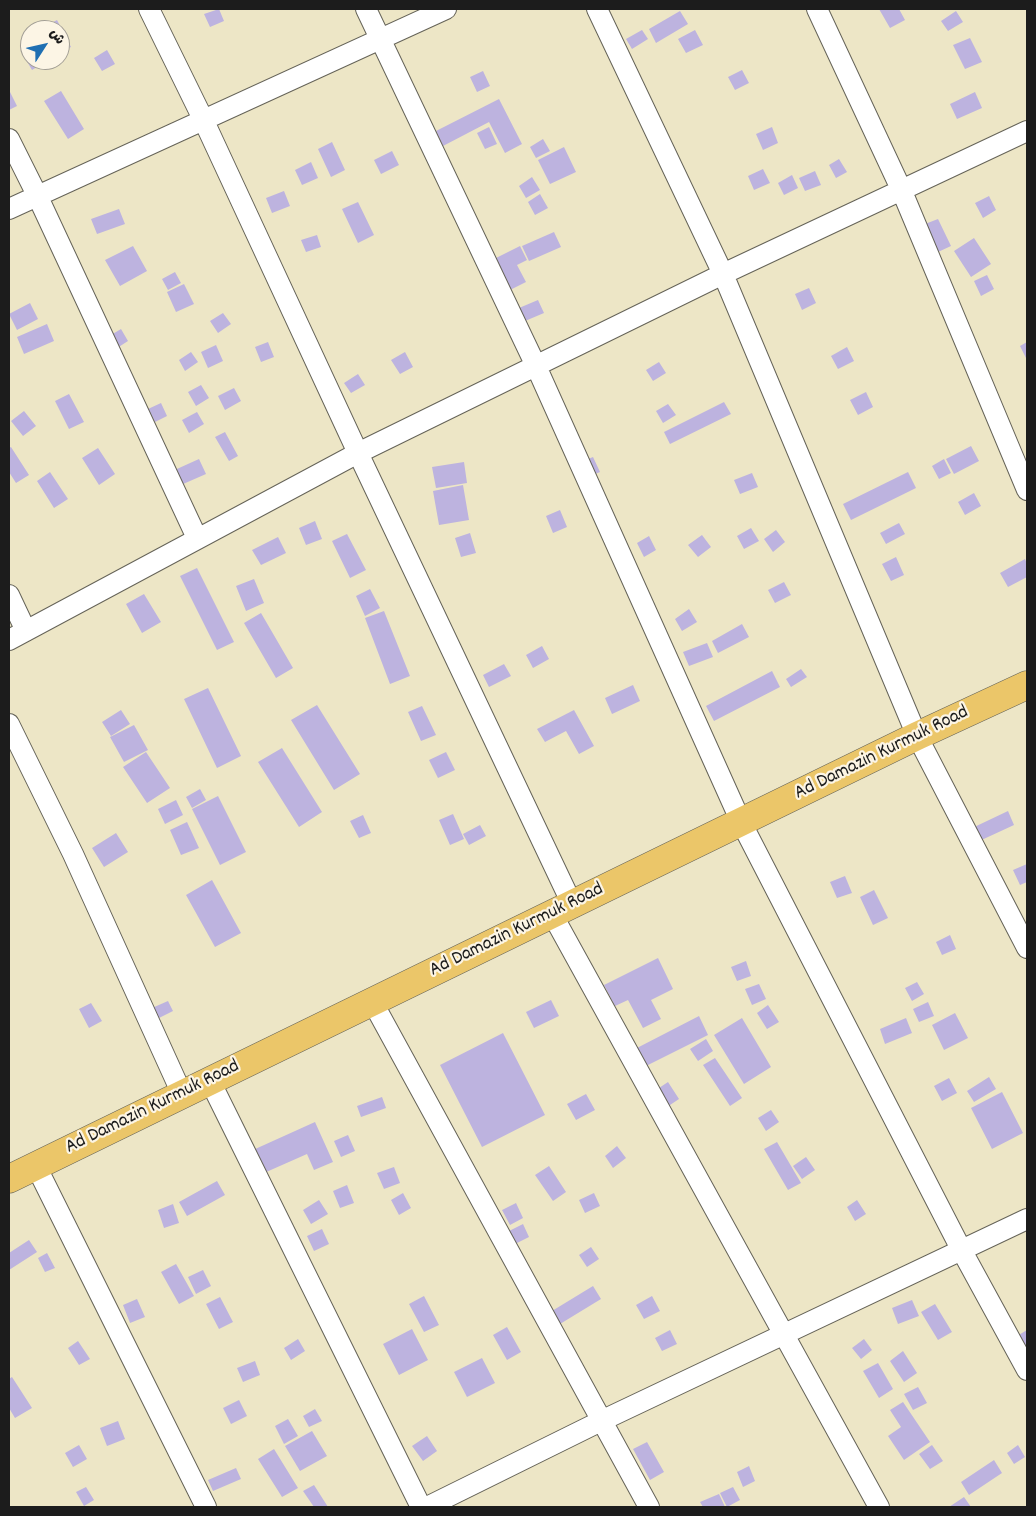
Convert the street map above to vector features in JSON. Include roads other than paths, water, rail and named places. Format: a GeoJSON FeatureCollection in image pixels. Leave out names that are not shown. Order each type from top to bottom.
{"type":"FeatureCollection","features":[{"type":"Feature","properties":{"kind":"highway","name":"Ad Damazin Kurmuk Road"},"geometry":{"type":"LineString","coordinates":[[9,1179],[917,736],[1027,685]]}},
{"type":"Feature","properties":{"kind":"street"},"geometry":{"type":"LineString","coordinates":[[149,9],[203,119],[358,453],[562,909],[784,1333],[880,1507]]}},
{"type":"Feature","properties":{"kind":"street"},"geometry":{"type":"LineString","coordinates":[[366,9],[536,366],[741,822],[962,1251],[1027,1370]]}},
{"type":"Feature","properties":{"kind":"street"},"geometry":{"type":"LineString","coordinates":[[9,209],[446,9]]}},
{"type":"Feature","properties":{"kind":"street"},"geometry":{"type":"LineString","coordinates":[[596,9],[723,274],[917,736],[1027,948]]}},
{"type":"Feature","properties":{"kind":"street"},"geometry":{"type":"LineString","coordinates":[[816,9],[901,189],[1027,490]]}},
{"type":"Feature","properties":{"kind":"street"},"geometry":{"type":"LineString","coordinates":[[9,640],[358,453],[723,274],[1027,131]]}},
{"type":"Feature","properties":{"kind":"street"},"geometry":{"type":"LineString","coordinates":[[9,140],[37,195],[197,538]]}},
{"type":"Feature","properties":{"kind":"street"},"geometry":{"type":"LineString","coordinates":[[9,595],[26,631]]}},
{"type":"Feature","properties":{"kind":"street"},"geometry":{"type":"LineString","coordinates":[[9,724],[73,854],[182,1094]]}},
{"type":"Feature","properties":{"kind":"street"},"geometry":{"type":"LineString","coordinates":[[372,1001],[649,1507]]}},
{"type":"Feature","properties":{"kind":"street"},"geometry":{"type":"LineString","coordinates":[[210,1081],[421,1507]]}},
{"type":"Feature","properties":{"kind":"street"},"geometry":{"type":"LineString","coordinates":[[36,1166],[206,1507]]}},
{"type":"Feature","properties":{"kind":"street"},"geometry":{"type":"LineString","coordinates":[[427,1507],[601,1420],[1027,1219]]}}]}
